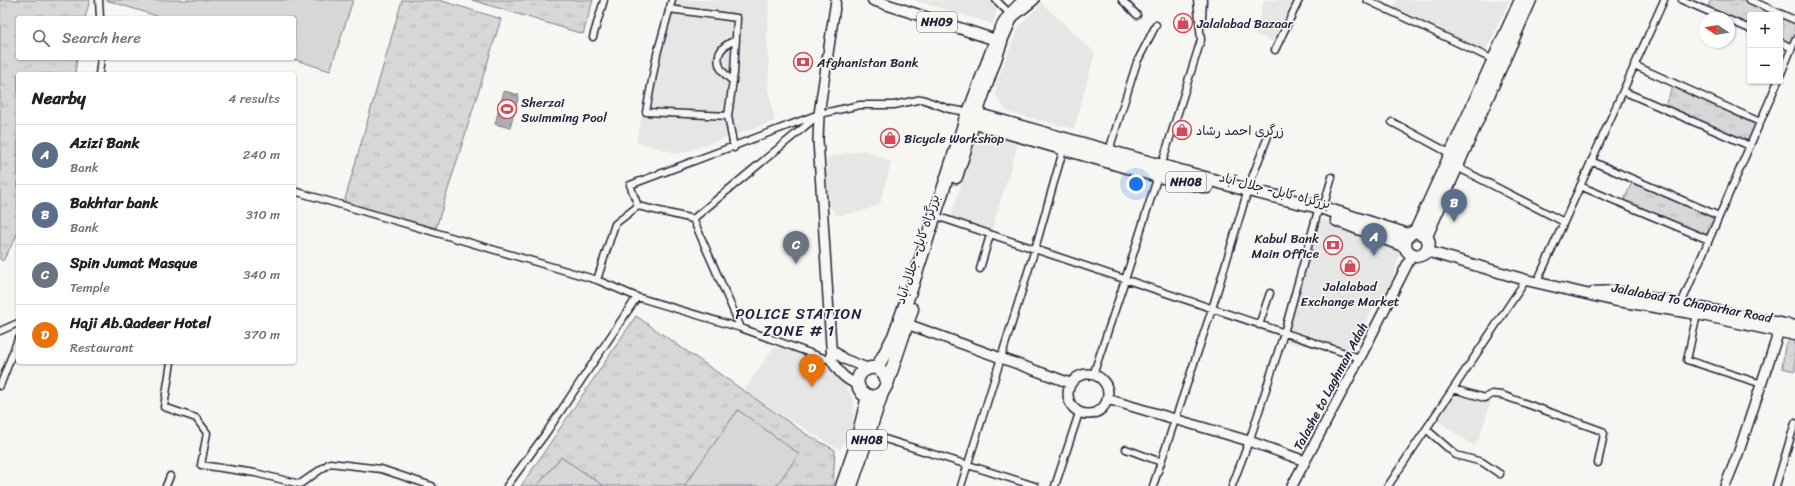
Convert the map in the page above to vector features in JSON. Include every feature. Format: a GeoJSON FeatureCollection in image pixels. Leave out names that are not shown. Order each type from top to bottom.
{"type":"FeatureCollection","features":[{"type":"Feature","properties":{"kind":"highway"},"geometry":{"type":"LineString","coordinates":[[1414,240],[1451,154],[1521,0]]}},
{"type":"Feature","properties":{"kind":"highway"},"geometry":{"type":"LineString","coordinates":[[1414,240],[1457,167],[1530,0]]}},
{"type":"Feature","properties":{"kind":"highway"},"geometry":{"type":"LineString","coordinates":[[872,368],[885,374],[885,388],[873,397],[863,394],[858,385],[860,375],[872,368],[894,336],[971,117]]}},
{"type":"Feature","properties":{"kind":"highway","name":"بزرگراه کابل- جلال آباد"},"geometry":{"type":"LineString","coordinates":[[851,486],[942,218],[971,117],[1160,171],[1247,194],[1320,209],[1414,240]]}},
{"type":"Feature","properties":{"kind":"highway","name":"بزرگراه کابل- جلال آباد"},"geometry":{"type":"LineString","coordinates":[[1065,144],[1112,153],[1160,171]]}},
{"type":"Feature","properties":{"kind":"highway"},"geometry":{"type":"LineString","coordinates":[[1414,240],[1429,244],[1426,251]]}},
{"type":"Feature","properties":{"kind":"highway","name":"NH08"},"geometry":{"type":"LineString","coordinates":[[842,486],[855,449],[868,396]]}},
{"type":"Feature","properties":{"kind":"main road"},"geometry":{"type":"LineString","coordinates":[[836,0],[819,114],[818,140],[832,361],[838,373],[858,385]]}},
{"type":"Feature","properties":{"kind":"main road","name":"NH09"},"geometry":{"type":"LineString","coordinates":[[873,0],[998,41]]}},
{"type":"Feature","properties":{"kind":"main road"},"geometry":{"type":"LineString","coordinates":[[971,117],[998,41],[1011,15],[1023,0]]}},
{"type":"Feature","properties":{"kind":"main road"},"geometry":{"type":"LineString","coordinates":[[1011,15],[1034,0]]}},
{"type":"Feature","properties":{"kind":"main road","name":"Talashe to Laghman Adah"},"geometry":{"type":"LineString","coordinates":[[1292,486],[1360,358],[1414,240]]}},
{"type":"Feature","properties":{"kind":"main road","name":"Jalalabad To Chaparhar Road"},"geometry":{"type":"LineString","coordinates":[[1426,251],[1526,280],[1584,292],[1612,300],[1781,328],[1795,326]]}},
{"type":"Feature","properties":{"kind":"main road","name":"Jalalabad To Chaparhar Road"},"geometry":{"type":"LineString","coordinates":[[1584,292],[1614,291],[1681,304],[1781,328],[1795,335]]}},
{"type":"Feature","properties":{"kind":"main road"},"geometry":{"type":"LineString","coordinates":[[907,324],[1070,383]]}},
{"type":"Feature","properties":{"kind":"main road"},"geometry":{"type":"LineString","coordinates":[[1725,486],[1738,454],[1781,328]]}},
{"type":"Feature","properties":{"kind":"main road"},"geometry":{"type":"LineString","coordinates":[[831,349],[844,359],[872,368]]}},
{"type":"Feature","properties":{"kind":"main road"},"geometry":{"type":"LineString","coordinates":[[1093,375],[1100,378],[1105,384],[1108,392],[1107,399],[1104,406],[1093,414],[1079,413],[1069,402],[1067,395],[1070,383],[1080,376],[1093,375]]}},
{"type":"Feature","properties":{"kind":"main road"},"geometry":{"type":"LineString","coordinates":[[1107,399],[1249,441],[1305,461]]}},
{"type":"Feature","properties":{"kind":"street"},"geometry":{"type":"LineString","coordinates":[[99,0],[100,16]]}},
{"type":"Feature","properties":{"kind":"street"},"geometry":{"type":"LineString","coordinates":[[593,37],[604,0]]}},
{"type":"Feature","properties":{"kind":"street"},"geometry":{"type":"LineString","coordinates":[[672,0],[658,54],[646,112],[728,116]]}},
{"type":"Feature","properties":{"kind":"street"},"geometry":{"type":"LineString","coordinates":[[996,0],[1011,15]]}},
{"type":"Feature","properties":{"kind":"street"},"geometry":{"type":"LineString","coordinates":[[1122,0],[1137,15]]}},
{"type":"Feature","properties":{"kind":"street"},"geometry":{"type":"LineString","coordinates":[[1197,0],[1201,40]]}},
{"type":"Feature","properties":{"kind":"street"},"geometry":{"type":"LineString","coordinates":[[1093,375],[1125,280],[1201,40],[1203,0]]}},
{"type":"Feature","properties":{"kind":"street"},"geometry":{"type":"LineString","coordinates":[[1275,50],[1299,0]]}},
{"type":"Feature","properties":{"kind":"street"},"geometry":{"type":"LineString","coordinates":[[1367,0],[1494,60]]}},
{"type":"Feature","properties":{"kind":"street"},"geometry":{"type":"LineString","coordinates":[[1537,282],[1664,0]]}},
{"type":"Feature","properties":{"kind":"street"},"geometry":{"type":"LineString","coordinates":[[1682,0],[1710,12]]}},
{"type":"Feature","properties":{"kind":"street"},"geometry":{"type":"LineString","coordinates":[[1750,0],[1795,20]]}},
{"type":"Feature","properties":{"kind":"street"},"geometry":{"type":"LineString","coordinates":[[669,9],[737,18],[733,81],[728,116],[734,148]]}},
{"type":"Feature","properties":{"kind":"street"},"geometry":{"type":"LineString","coordinates":[[1735,23],[1747,28]]}},
{"type":"Feature","properties":{"kind":"street"},"geometry":{"type":"LineString","coordinates":[[1112,153],[1111,144],[1137,62],[1156,25]]}},
{"type":"Feature","properties":{"kind":"street"},"geometry":{"type":"LineString","coordinates":[[733,81],[720,70],[718,61],[724,47],[736,40]]}},
{"type":"Feature","properties":{"kind":"street"},"geometry":{"type":"LineString","coordinates":[[1783,69],[1795,40]]}},
{"type":"Feature","properties":{"kind":"street"},"geometry":{"type":"LineString","coordinates":[[1783,44],[1792,48]]}},
{"type":"Feature","properties":{"kind":"street"},"geometry":{"type":"LineString","coordinates":[[99,72],[101,60]]}},
{"type":"Feature","properties":{"kind":"street"},"geometry":{"type":"LineString","coordinates":[[1634,65],[1760,122]]}},
{"type":"Feature","properties":{"kind":"street"},"geometry":{"type":"LineString","coordinates":[[1681,304],[1777,84]]}},
{"type":"Feature","properties":{"kind":"street"},"geometry":{"type":"LineString","coordinates":[[1623,91],[1750,146]]}},
{"type":"Feature","properties":{"kind":"street"},"geometry":{"type":"LineString","coordinates":[[638,206],[630,186],[734,148],[819,114],[860,105],[894,105],[922,99],[949,109],[960,118],[971,117]]}},
{"type":"Feature","properties":{"kind":"street"},"geometry":{"type":"LineString","coordinates":[[693,219],[819,114]]}},
{"type":"Feature","properties":{"kind":"street"},"geometry":{"type":"LineString","coordinates":[[1392,122],[1451,154]]}},
{"type":"Feature","properties":{"kind":"street"},"geometry":{"type":"LineString","coordinates":[[1153,486],[1212,309],[1247,194],[1268,136]]}},
{"type":"Feature","properties":{"kind":"street"},"geometry":{"type":"LineString","coordinates":[[961,486],[1035,249],[1065,144]]}},
{"type":"Feature","properties":{"kind":"street"},"geometry":{"type":"LineString","coordinates":[[1591,161],[1719,216]]}},
{"type":"Feature","properties":{"kind":"street"},"geometry":{"type":"LineString","coordinates":[[1457,167],[1564,222]]}},
{"type":"Feature","properties":{"kind":"street"},"geometry":{"type":"LineString","coordinates":[[1232,486],[1249,441],[1284,333],[1320,209],[1332,177]]}},
{"type":"Feature","properties":{"kind":"street"},"geometry":{"type":"LineString","coordinates":[[1580,186],[1709,240]]}},
{"type":"Feature","properties":{"kind":"street"},"geometry":{"type":"LineString","coordinates":[[296,192],[597,280],[637,297],[741,328],[832,361]]}},
{"type":"Feature","properties":{"kind":"street"},"geometry":{"type":"LineString","coordinates":[[638,206],[693,219]]}},
{"type":"Feature","properties":{"kind":"street"},"geometry":{"type":"LineString","coordinates":[[597,280],[615,224],[638,206]]}},
{"type":"Feature","properties":{"kind":"street"},"geometry":{"type":"LineString","coordinates":[[942,218],[1360,358]]}},
{"type":"Feature","properties":{"kind":"street"},"geometry":{"type":"LineString","coordinates":[[693,219],[741,328]]}},
{"type":"Feature","properties":{"kind":"street"},"geometry":{"type":"LineString","coordinates":[[980,269],[990,235]]}},
{"type":"Feature","properties":{"kind":"street"},"geometry":{"type":"LineString","coordinates":[[1388,486],[1526,280]]}},
{"type":"Feature","properties":{"kind":"street"},"geometry":{"type":"LineString","coordinates":[[1259,325],[1270,293]]}},
{"type":"Feature","properties":{"kind":"street"},"geometry":{"type":"LineString","coordinates":[[507,486],[546,433],[637,297]]}},
{"type":"Feature","properties":{"kind":"street"},"geometry":{"type":"LineString","coordinates":[[1697,314],[1687,360],[1762,384]]}},
{"type":"Feature","properties":{"kind":"street"},"geometry":{"type":"LineString","coordinates":[[0,331],[16,324]]}},
{"type":"Feature","properties":{"kind":"street"},"geometry":{"type":"LineString","coordinates":[[0,386],[16,344]]}},
{"type":"Feature","properties":{"kind":"street"},"geometry":{"type":"LineString","coordinates":[[171,364],[164,407],[196,418],[207,433],[201,465],[255,473],[300,484],[330,462],[380,469],[432,486]]}},
{"type":"Feature","properties":{"kind":"street"},"geometry":{"type":"LineString","coordinates":[[1453,389],[1485,398],[1492,394],[1502,395],[1602,431],[1604,434],[1598,463]]}},
{"type":"Feature","properties":{"kind":"street"},"geometry":{"type":"LineString","coordinates":[[1055,486],[1079,413]]}},
{"type":"Feature","properties":{"kind":"street"},"geometry":{"type":"LineString","coordinates":[[1776,486],[1795,423]]}},
{"type":"Feature","properties":{"kind":"street"},"geometry":{"type":"LineString","coordinates":[[1426,429],[1456,455],[1482,462],[1500,474]]}},
{"type":"Feature","properties":{"kind":"street"},"geometry":{"type":"LineString","coordinates":[[869,434],[1035,486]]}},
{"type":"Feature","properties":{"kind":"street"},"geometry":{"type":"LineString","coordinates":[[1126,449],[1161,462]]}},
{"type":"Feature","properties":{"kind":"street"},"geometry":{"type":"LineString","coordinates":[[166,486],[170,476]]}},
{"type":"Feature","properties":{"kind":"shaded area"},"geometry":{"type":"Polygon","coordinates":[[[671,0],[769,0],[767,40],[769,70],[768,88],[775,121],[679,154],[636,142],[658,46],[671,0]]]}},
{"type":"Feature","properties":{"kind":"shaded area"},"geometry":{"type":"Polygon","coordinates":[[[914,0],[993,0],[998,5],[993,24],[914,0]]]}},
{"type":"Feature","properties":{"kind":"shaded area"},"geometry":{"type":"Polygon","coordinates":[[[1264,0],[1293,0],[1273,41],[1255,35],[1264,0]]]}},
{"type":"Feature","properties":{"kind":"shaded area"},"geometry":{"type":"Polygon","coordinates":[[[1397,0],[1510,0],[1485,52],[1393,9],[1397,0]]]}},
{"type":"Feature","properties":{"kind":"shaded area"},"geometry":{"type":"Polygon","coordinates":[[[1042,3],[1095,53],[1074,129],[1007,112],[996,96],[996,84],[1019,26],[1042,3]]]}},
{"type":"Feature","properties":{"kind":"shaded area"},"geometry":{"type":"Polygon","coordinates":[[[988,135],[1019,140],[991,233],[950,219],[974,144],[988,135]]]}},
{"type":"Feature","properties":{"kind":"shaded area"},"geometry":{"type":"Polygon","coordinates":[[[865,150],[891,162],[880,204],[863,211],[841,215],[835,214],[823,191],[828,157],[865,150]]]}},
{"type":"Feature","properties":{"kind":"shaded area"},"geometry":{"type":"Polygon","coordinates":[[[1318,218],[1402,247],[1388,292],[1376,303],[1347,353],[1283,341],[1318,218]]]}},
{"type":"Feature","properties":{"kind":"shaded area"},"geometry":{"type":"Polygon","coordinates":[[[787,347],[825,360],[835,375],[847,388],[854,401],[853,428],[840,450],[743,392],[773,348],[787,347]]]}},
{"type":"Feature","properties":{"kind":"shaded area"},"geometry":{"type":"Polygon","coordinates":[[[1454,393],[1491,401],[1479,439],[1474,446],[1438,421],[1454,393]]]}},
{"type":"Feature","properties":{"kind":"green space"},"geometry":{"type":"Polygon","coordinates":[[[0,0],[90,0],[86,16],[16,16],[16,60],[77,60],[75,72],[16,72],[16,237],[3,261],[0,259],[0,0]]]}},
{"type":"Feature","properties":{"kind":"green space"},"geometry":{"type":"Polygon","coordinates":[[[106,0],[353,0],[330,71],[296,60],[296,16],[157,16],[106,0]]]}},
{"type":"Feature","properties":{"kind":"green space"},"geometry":{"type":"Polygon","coordinates":[[[402,0],[439,0],[501,19],[436,228],[344,203],[402,0]]]}},
{"type":"Feature","properties":{"kind":"green space"},"geometry":{"type":"Polygon","coordinates":[[[472,0],[593,0],[583,34],[472,0]]]}},
{"type":"Feature","properties":{"kind":"green space"},"geometry":{"type":"Polygon","coordinates":[[[1711,0],[1743,0],[1769,12],[1747,12],[1747,26],[1735,20],[1735,12],[1716,12],[1707,8],[1711,0]]]}},
{"type":"Feature","properties":{"kind":"green space"},"geometry":{"type":"Polygon","coordinates":[[[1783,18],[1795,23],[1795,35],[1790,45],[1783,42],[1783,18]]]}},
{"type":"Feature","properties":{"kind":"green space"},"geometry":{"type":"Polygon","coordinates":[[[1673,87],[1756,125],[1747,143],[1664,107],[1673,87]]]}},
{"type":"Feature","properties":{"kind":"green space"},"geometry":{"type":"Polygon","coordinates":[[[1632,182],[1715,217],[1705,238],[1623,203],[1632,182]]]}},
{"type":"Feature","properties":{"kind":"green space"},"geometry":{"type":"Polygon","coordinates":[[[636,316],[806,434],[835,450],[833,486],[521,486],[636,316]]]}},
{"type":"Feature","properties":{"kind":"green space"},"geometry":{"type":"Polygon","coordinates":[[[1790,339],[1795,341],[1795,371],[1782,368],[1785,346],[1790,339]]]}},
{"type":"Feature","properties":{"kind":"green space"},"geometry":{"type":"Polygon","coordinates":[[[738,410],[799,454],[776,486],[684,486],[738,410]]]}},
{"type":"Feature","properties":{"kind":"green space"},"geometry":{"type":"Polygon","coordinates":[[[561,457],[604,486],[537,486],[561,457]]]}},
{"type":"Feature","properties":{"kind":"water","name":"Sherzai Swimming Pool"},"geometry":{"type":"Polygon","coordinates":[[[504,91],[519,95],[510,128],[495,124],[504,91]]]}},
{"type":"Feature","properties":{"kind":"place","name":"Jalalabad Bazaar"},"geometry":{"type":"Point","coordinates":[1183,23]}},
{"type":"Feature","properties":{"kind":"place","name":"Afghanistan Bank"},"geometry":{"type":"Point","coordinates":[803,62]}},
{"type":"Feature","properties":{"kind":"place","name":"Sherzai Swimming Pool"},"geometry":{"type":"Point","coordinates":[507,109]}},
{"type":"Feature","properties":{"kind":"place","name":"زرگری احمد رشاد"},"geometry":{"type":"Point","coordinates":[1182,130]}},
{"type":"Feature","properties":{"kind":"place","name":"Bicycle Workshop"},"geometry":{"type":"Point","coordinates":[890,138]}},
{"type":"Feature","properties":{"kind":"place","name":"Bakhtar bank"},"geometry":{"type":"Point","coordinates":[1454,222]}},
{"type":"Feature","properties":{"kind":"place","name":"Kabul Bank Main Office"},"geometry":{"type":"Point","coordinates":[1333,245]}},
{"type":"Feature","properties":{"kind":"place","name":"Azizi Bank"},"geometry":{"type":"Point","coordinates":[1374,256]}},
{"type":"Feature","properties":{"kind":"place","name":"Spin Jumat Masque"},"geometry":{"type":"Point","coordinates":[796,264]}},
{"type":"Feature","properties":{"kind":"place","name":"Jalalabad Exchange Market"},"geometry":{"type":"Point","coordinates":[1350,266]}},
{"type":"Feature","properties":{"kind":"place","name":"Haji Ab.Qadeer Hotel"},"geometry":{"type":"Point","coordinates":[812,387]}},
{"type":"Feature","properties":{"kind":"district","name":"POLICE STATION ZONE # 1"},"geometry":{"type":"Point","coordinates":[799,322]}}]}
